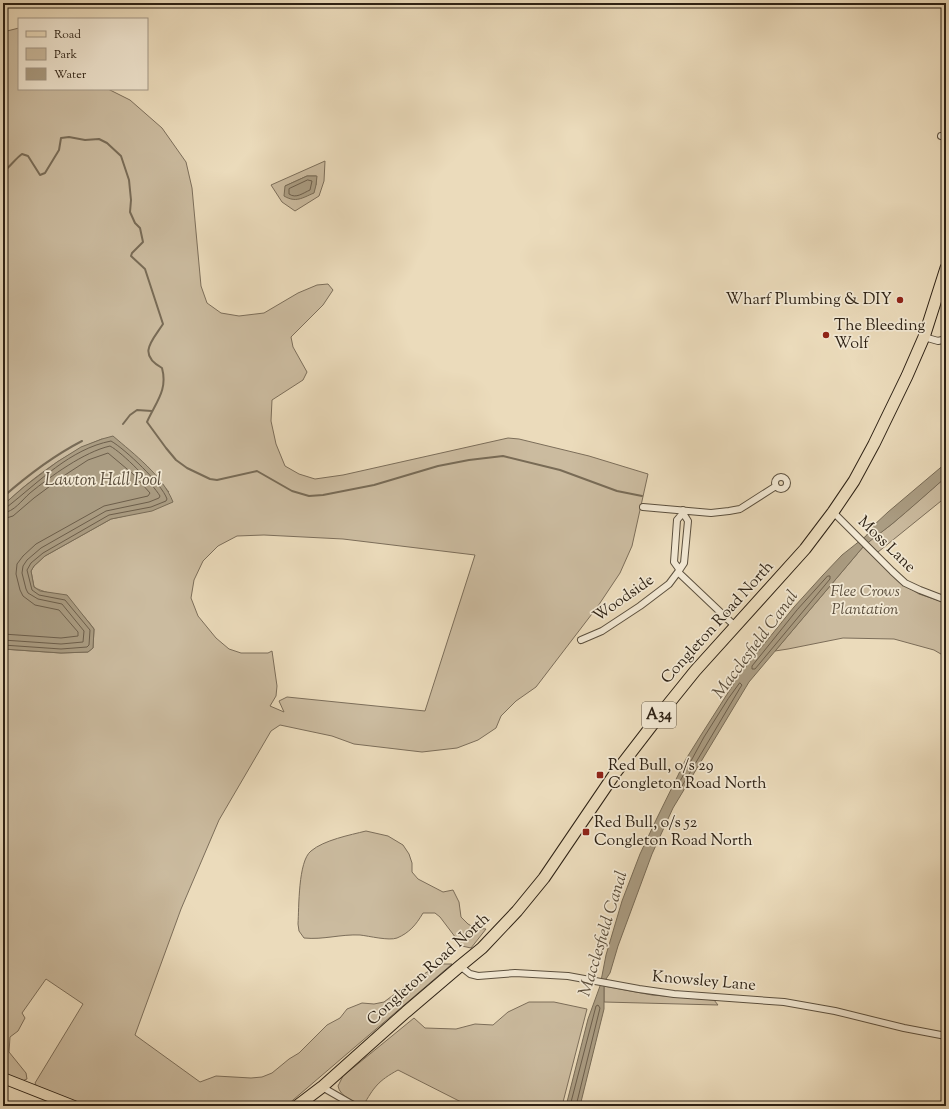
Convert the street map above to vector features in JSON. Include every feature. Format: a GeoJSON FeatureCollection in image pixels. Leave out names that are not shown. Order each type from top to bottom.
{"type":"FeatureCollection","features":[{"type":"Feature","properties":{"kind":"highway","name":"Congleton Road North"},"geometry":{"type":"LineString","coordinates":[[297,1106],[322,1088],[482,948],[517,911],[544,878],[616,772],[690,677],[805,549],[854,481],[874,444],[924,337],[946,268]]}},
{"type":"Feature","properties":{"kind":"main road"},"geometry":{"type":"LineString","coordinates":[[3,1078],[74,1106]]}},
{"type":"Feature","properties":{"kind":"street"},"geometry":{"type":"LineString","coordinates":[[924,337],[938,341],[946,339]]}},
{"type":"Feature","properties":{"kind":"street"},"geometry":{"type":"LineString","coordinates":[[643,507],[711,513],[740,509],[776,486]]}},
{"type":"Feature","properties":{"kind":"street"},"geometry":{"type":"LineString","coordinates":[[678,571],[684,563],[688,521],[683,511]]}},
{"type":"Feature","properties":{"kind":"street"},"geometry":{"type":"LineString","coordinates":[[683,511],[677,520],[674,562],[678,571],[736,627]]}},
{"type":"Feature","properties":{"kind":"street","name":"Moss Lane"},"geometry":{"type":"LineString","coordinates":[[833,512],[868,548],[906,583],[946,600]]}},
{"type":"Feature","properties":{"kind":"street","name":"Woodside"},"geometry":{"type":"LineString","coordinates":[[581,640],[602,631],[640,606],[668,584],[678,571]]}},
{"type":"Feature","properties":{"kind":"street","name":"Knowsley Lane"},"geometry":{"type":"LineString","coordinates":[[460,966],[470,974],[478,976],[515,973],[568,976],[674,994],[784,1002],[835,1011],[946,1036]]}},
{"type":"Feature","properties":{"kind":"street"},"geometry":{"type":"LineString","coordinates":[[322,1088],[355,1106]]}},
{"type":"Feature","properties":{"kind":"green space"},"geometry":{"type":"Polygon","coordinates":[[[18,28],[18,90],[110,90],[130,100],[162,128],[186,162],[192,188],[201,286],[207,303],[221,313],[239,316],[264,313],[298,293],[317,285],[328,284],[333,290],[323,305],[291,337],[293,347],[307,372],[303,380],[272,400],[271,421],[276,444],[285,466],[299,474],[315,479],[343,475],[508,438],[519,439],[589,456],[648,474],[632,546],[620,573],[598,606],[536,687],[516,701],[501,716],[496,728],[478,740],[457,748],[422,752],[354,744],[332,736],[280,725],[271,731],[219,820],[181,909],[135,1035],[200,1082],[216,1076],[251,1078],[262,1077],[272,1073],[299,1053],[327,1025],[340,1018],[347,1009],[362,1003],[374,1004],[384,1002],[408,984],[440,964],[452,964],[286,1106],[84,1106],[38,1089],[35,1083],[83,1004],[46,979],[22,1013],[25,1018],[18,1031],[10,1037],[9,1052],[26,1073],[27,1079],[22,1081],[3,1073],[3,649],[61,653],[88,652],[93,648],[94,629],[90,623],[80,612],[68,603],[56,596],[34,587],[31,571],[34,566],[45,556],[111,519],[125,516],[169,492],[143,463],[102,439],[81,448],[52,466],[22,488],[3,505],[3,32],[18,28]],[[264,535],[237,536],[218,546],[203,561],[194,580],[191,598],[198,616],[216,638],[229,649],[241,653],[268,653],[272,651],[277,686],[276,696],[270,706],[284,712],[279,701],[287,697],[425,711],[475,555],[343,539],[264,535]]]}},
{"type":"Feature","properties":{"kind":"green space"},"geometry":{"type":"Polygon","coordinates":[[[325,161],[324,181],[319,196],[295,211],[282,202],[271,185],[325,161]],[[307,176],[285,186],[316,185],[316,176],[307,176]]]}},
{"type":"Feature","properties":{"kind":"green space"},"geometry":{"type":"Polygon","coordinates":[[[946,477],[946,497],[878,552],[868,542],[892,524],[946,477]]]}},
{"type":"Feature","properties":{"kind":"green space","name":"Flee Crows Plantation"},"geometry":{"type":"Polygon","coordinates":[[[863,547],[901,583],[919,594],[946,603],[946,657],[934,650],[894,639],[843,638],[775,651],[863,547]]]}},
{"type":"Feature","properties":{"kind":"green space"},"geometry":{"type":"Polygon","coordinates":[[[366,831],[388,836],[403,845],[409,854],[412,863],[412,872],[418,879],[443,892],[453,890],[459,902],[461,917],[475,928],[486,929],[471,948],[462,946],[440,917],[435,913],[423,913],[409,931],[393,939],[360,935],[304,938],[299,931],[298,924],[301,874],[307,856],[316,847],[337,838],[366,831]]]}},
{"type":"Feature","properties":{"kind":"green space"},"geometry":{"type":"Polygon","coordinates":[[[604,986],[652,995],[714,1000],[718,1005],[604,1002],[604,986]]]}},
{"type":"Feature","properties":{"kind":"green space"},"geometry":{"type":"Polygon","coordinates":[[[529,1002],[554,1002],[587,1009],[562,1106],[469,1106],[398,1070],[377,1085],[363,1106],[344,1096],[339,1090],[338,1086],[343,1076],[414,1018],[425,1028],[456,1029],[475,1024],[493,1025],[508,1012],[529,1002]]]}},
{"type":"Feature","properties":{"kind":"water"},"geometry":{"type":"Polygon","coordinates":[[[307,176],[317,176],[314,193],[296,199],[284,196],[285,186],[307,176]]]}},
{"type":"Feature","properties":{"kind":"water","name":"Lawton Hall Pool"},"geometry":{"type":"Polygon","coordinates":[[[113,436],[155,474],[168,492],[173,502],[152,511],[111,519],[45,556],[34,566],[31,571],[34,587],[40,591],[67,595],[94,629],[93,648],[88,652],[61,653],[3,649],[3,505],[57,462],[81,447],[113,436]]]}},
{"type":"Feature","properties":{"kind":"water"},"geometry":{"type":"Polygon","coordinates":[[[946,463],[946,477],[863,547],[749,682],[673,808],[652,854],[618,946],[610,973],[606,979],[604,986],[604,1009],[580,1106],[566,1106],[588,1019],[600,986],[606,955],[622,901],[640,854],[686,759],[740,674],[794,607],[842,555],[866,536],[873,526],[888,512],[946,463]]]}},
{"type":"Feature","properties":{"kind":"waterway"},"geometry":{"type":"LineString","coordinates":[[3,172],[22,154],[28,156],[40,175],[45,173],[59,150],[61,138],[69,137],[85,140],[99,139],[107,143],[121,156],[129,180],[131,200],[130,212],[135,223],[140,228],[143,242],[131,256],[145,269],[163,324],[151,342],[148,352],[154,363],[162,368],[163,383],[160,396],[147,422],[176,460],[187,468],[210,479],[217,480],[257,471],[292,491],[309,496],[323,495],[374,485],[438,466],[469,460],[503,456],[560,470],[617,491],[642,496]]}},
{"type":"Feature","properties":{"kind":"waterway"},"geometry":{"type":"LineString","coordinates":[[123,424],[130,415],[137,410],[152,411]]}},
{"type":"Feature","properties":{"kind":"waterway"},"geometry":{"type":"LineString","coordinates":[[3,497],[41,466],[82,441]]}},
{"type":"Feature","properties":{"kind":"place","name":"Wharf Plumbing & DIY"},"geometry":{"type":"Point","coordinates":[900,300]}},
{"type":"Feature","properties":{"kind":"place","name":"The Bleeding Wolf"},"geometry":{"type":"Point","coordinates":[826,335]}},
{"type":"Feature","properties":{"kind":"place","name":"Red Bull, o/s 29 Congleton Road North"},"geometry":{"type":"Point","coordinates":[600,775]}},
{"type":"Feature","properties":{"kind":"place","name":"Red Bull, o/s 52 Congleton Road North"},"geometry":{"type":"Point","coordinates":[586,832]}},
{"type":"Feature","properties":{"kind":"water label","name":"Macclesfield Canal"},"geometry":{"type":"Point","coordinates":[756,645]}},
{"type":"Feature","properties":{"kind":"water label","name":"Macclesfield Canal"},"geometry":{"type":"Point","coordinates":[604,934]}}]}
